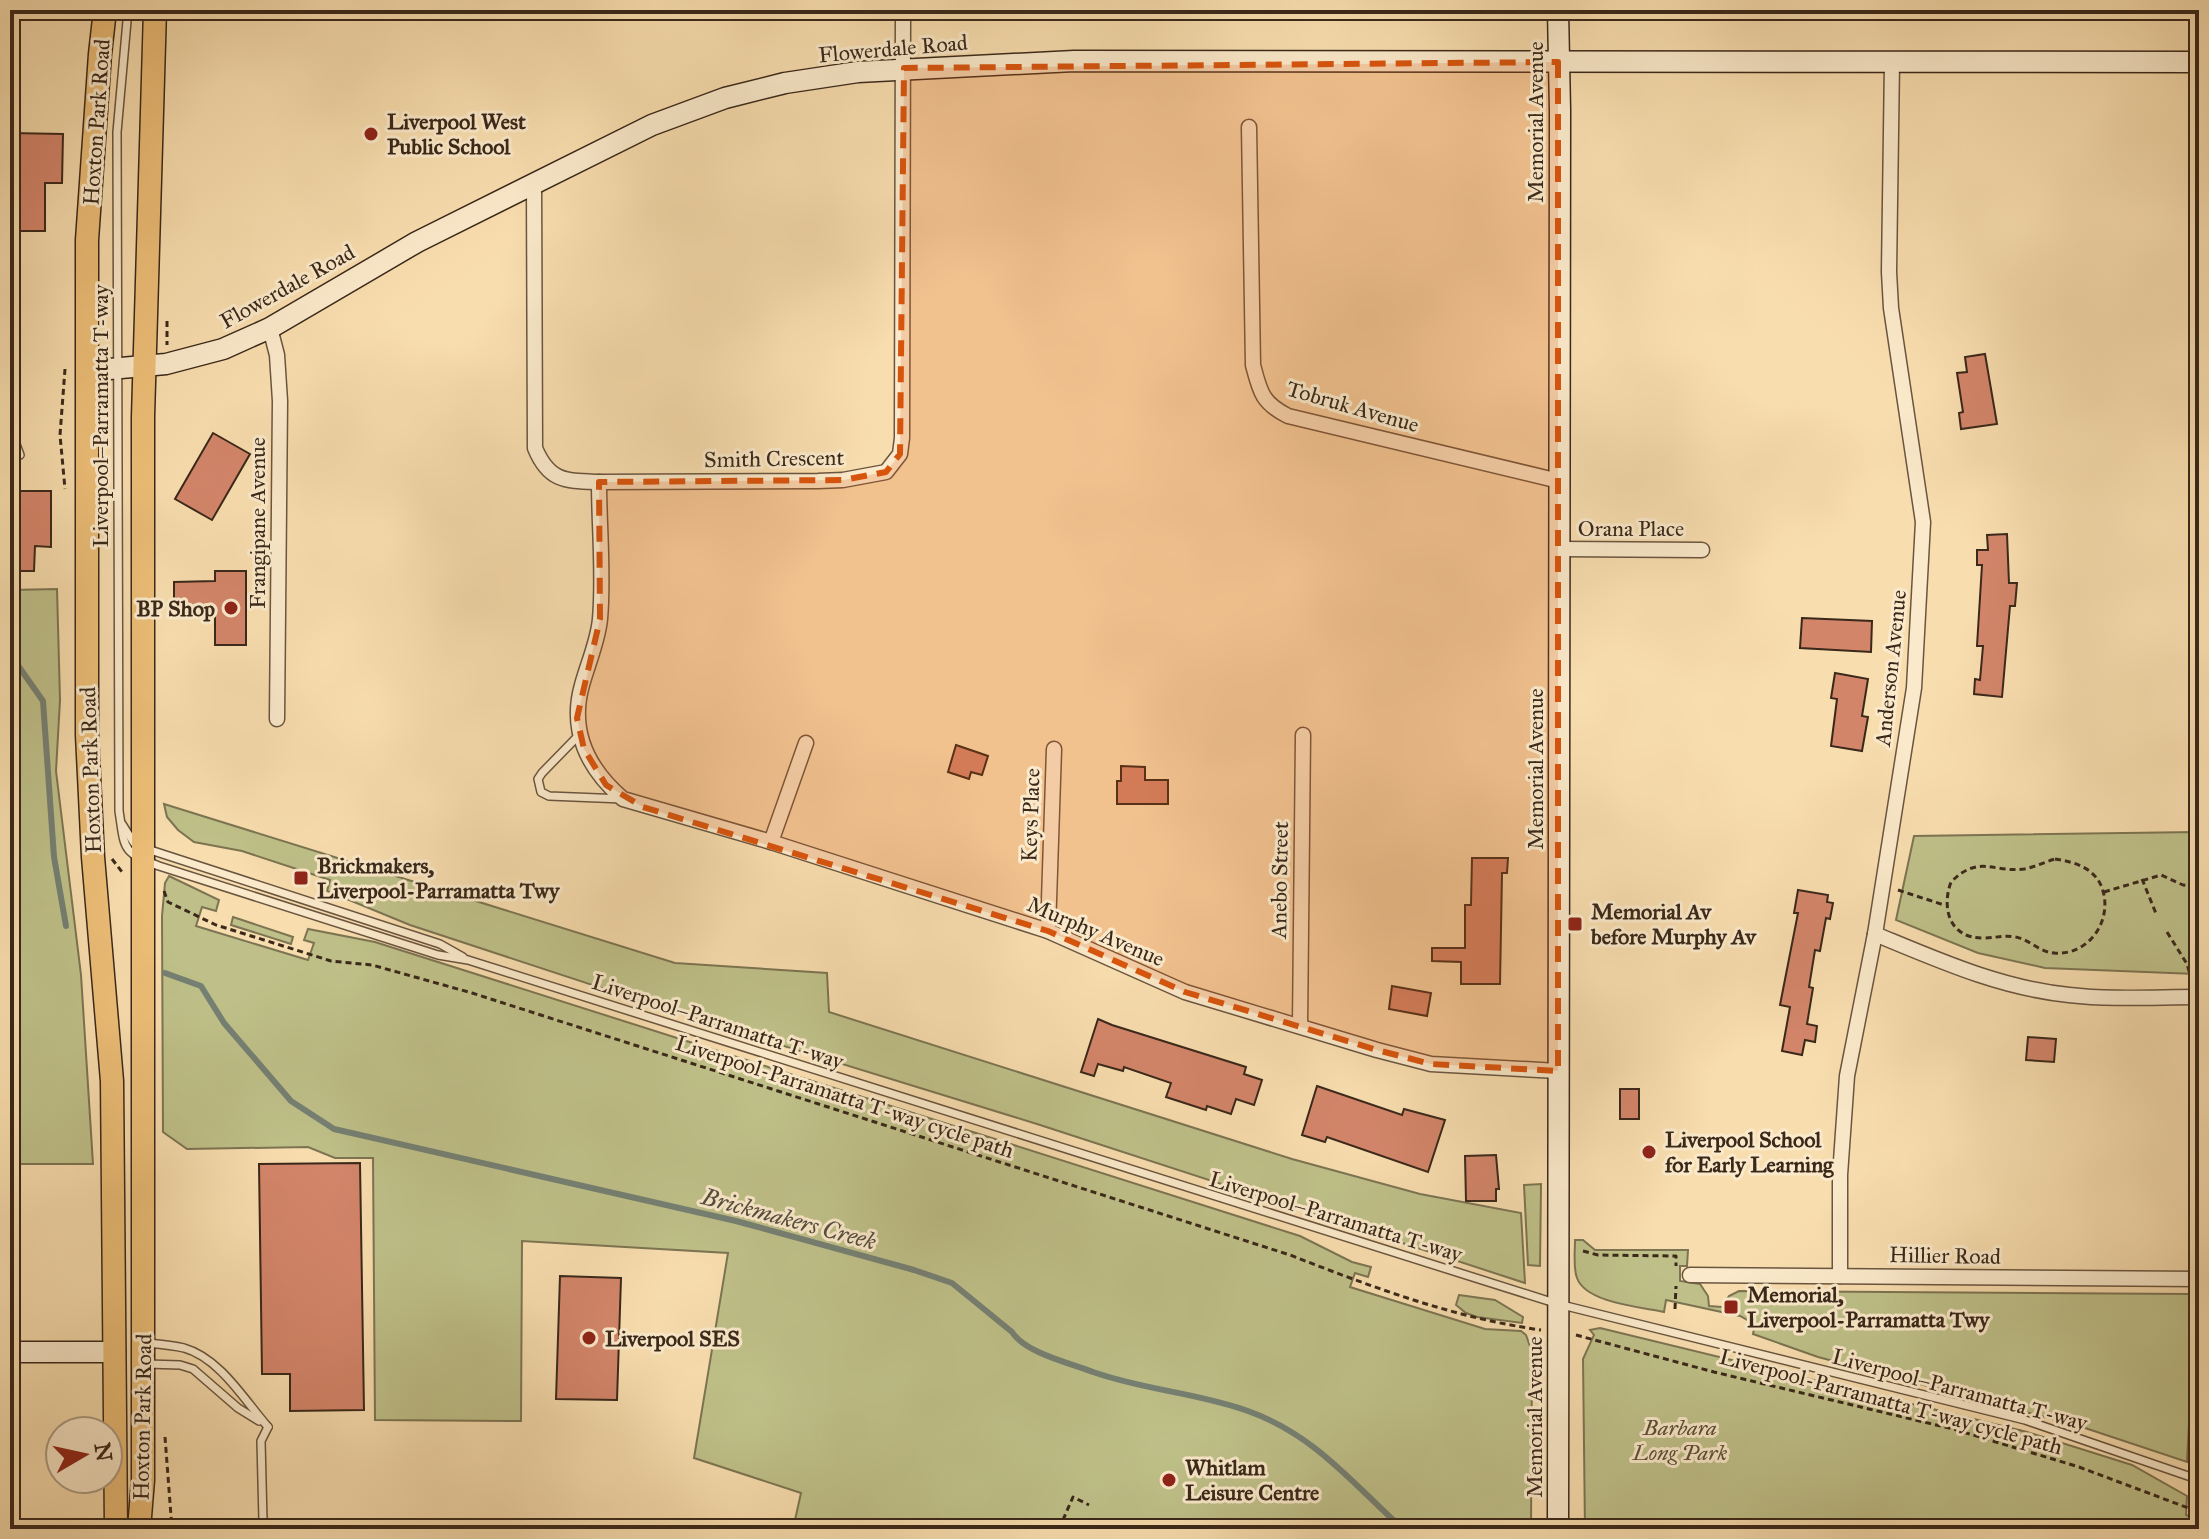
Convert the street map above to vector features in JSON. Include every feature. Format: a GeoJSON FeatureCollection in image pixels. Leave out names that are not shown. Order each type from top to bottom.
{"type":"FeatureCollection","features":[{"type":"Feature","properties":{"kind":"main road","name":"Hoxton Park Road"},"geometry":{"type":"LineString","coordinates":[[105,10],[87,240],[87,735],[93,857],[112,1081],[116,1529]]}},
{"type":"Feature","properties":{"kind":"main road","name":"Hoxton Park Road"},"geometry":{"type":"LineString","coordinates":[[139,1529],[143,1480],[144,1027],[148,852],[145,366],[155,10]]}},
{"type":"Feature","properties":{"kind":"main road","name":"Memorial Avenue"},"geometry":{"type":"LineString","coordinates":[[1558,10],[1558,1529]]}},
{"type":"Feature","properties":{"kind":"main road","name":"Flowerdale Road"},"geometry":{"type":"LineString","coordinates":[[87,371],[175,362],[223,349],[270,328],[417,242],[652,125],[725,98],[785,83],[904,68],[1074,61],[2199,62]]}},
{"type":"Feature","properties":{"kind":"main road"},"geometry":{"type":"LineString","coordinates":[[10,1352],[144,1353]]}},
{"type":"Feature","properties":{"kind":"street"},"geometry":{"type":"LineString","coordinates":[[903,10],[904,68]]}},
{"type":"Feature","properties":{"kind":"street","name":"Anderson Avenue"},"geometry":{"type":"LineString","coordinates":[[1840,1276],[1840,1175],[1847,1076],[1875,934],[1914,688],[1923,522],[1891,308],[1889,177],[1892,62]]}},
{"type":"Feature","properties":{"kind":"street","name":"Smith Crescent"},"geometry":{"type":"LineString","coordinates":[[534,182],[535,448],[547,470],[555,477],[599,482],[843,480],[886,472],[900,454],[902,438],[904,68]]}},
{"type":"Feature","properties":{"kind":"street","name":"Tobruk Avenue"},"geometry":{"type":"LineString","coordinates":[[1249,127],[1253,365],[1264,400],[1288,416],[1559,481]]}},
{"type":"Feature","properties":{"kind":"street","name":"Frangipane Avenue"},"geometry":{"type":"LineString","coordinates":[[270,328],[277,355],[280,401],[277,719]]}},
{"type":"Feature","properties":{"kind":"street"},"geometry":{"type":"LineString","coordinates":[[599,482],[600,619],[577,718],[579,735],[590,762],[606,785],[623,799]]}},
{"type":"Feature","properties":{"kind":"street","name":"Orana Place"},"geometry":{"type":"LineString","coordinates":[[1560,549],[1702,550]]}},
{"type":"Feature","properties":{"kind":"street","name":"Anebo Street"},"geometry":{"type":"LineString","coordinates":[[1300,1026],[1303,735]]}},
{"type":"Feature","properties":{"kind":"street"},"geometry":{"type":"LineString","coordinates":[[771,842],[806,743]]}},
{"type":"Feature","properties":{"kind":"street","name":"Keys Place"},"geometry":{"type":"LineString","coordinates":[[1048,931],[1054,749]]}},
{"type":"Feature","properties":{"kind":"street","name":"Murphy Avenue"},"geometry":{"type":"LineString","coordinates":[[623,799],[771,842],[1048,931],[1185,992],[1300,1026],[1431,1064],[1558,1071]]}},
{"type":"Feature","properties":{"kind":"street"},"geometry":{"type":"LineString","coordinates":[[1875,934],[1994,980],[2069,995],[2196,991]]}},
{"type":"Feature","properties":{"kind":"street","name":"Hillier Road"},"geometry":{"type":"LineString","coordinates":[[1690,1275],[2199,1279]]}},
{"type":"Feature","properties":{"kind":"lane","name":"Liverpool–Parramatta T-way"},"geometry":{"type":"LineString","coordinates":[[128,10],[117,132],[121,837],[126,847],[440,944],[468,960]]}},
{"type":"Feature","properties":{"kind":"lane"},"geometry":{"type":"LineString","coordinates":[[10,428],[20,455],[10,458]]}},
{"type":"Feature","properties":{"kind":"lane","name":"Murphy Avenue"},"geometry":{"type":"LineString","coordinates":[[579,735],[542,773],[538,779],[541,792],[549,796],[623,799]]}},
{"type":"Feature","properties":{"kind":"lane"},"geometry":{"type":"LineString","coordinates":[[121,823],[134,843],[148,852]]}},
{"type":"Feature","properties":{"kind":"lane","name":"Liverpool–Parramatta T-way"},"geometry":{"type":"LineString","coordinates":[[148,852],[438,955],[468,960],[1558,1304],[2025,1420],[2199,1482]]}},
{"type":"Feature","properties":{"kind":"lane"},"geometry":{"type":"LineString","coordinates":[[144,1353],[186,1349],[230,1381],[268,1427]]}},
{"type":"Feature","properties":{"kind":"lane"},"geometry":{"type":"LineString","coordinates":[[144,1353],[193,1369],[238,1408],[268,1427]]}},
{"type":"Feature","properties":{"kind":"lane"},"geometry":{"type":"LineString","coordinates":[[267,1529],[263,1521],[261,1441],[268,1427]]}},
{"type":"Feature","properties":{"kind":"path"},"geometry":{"type":"LineString","coordinates":[[62,416],[66,358]]}},
{"type":"Feature","properties":{"kind":"path"},"geometry":{"type":"LineString","coordinates":[[105,856],[116,862],[125,878]]}},
{"type":"Feature","properties":{"kind":"path"},"geometry":{"type":"LineString","coordinates":[[2055,859],[2069,861],[2091,872],[2104,892],[2106,910],[2095,935],[2084,945],[2056,953],[2044,951],[2017,937],[1971,937],[1954,925],[1945,906],[1951,882],[1969,868],[1980,865],[2023,869],[2055,859]]}},
{"type":"Feature","properties":{"kind":"path"},"geometry":{"type":"LineString","coordinates":[[2104,892],[2161,875],[2183,885],[2199,887]]}},
{"type":"Feature","properties":{"kind":"path"},"geometry":{"type":"LineString","coordinates":[[2142,879],[2157,916]]}},
{"type":"Feature","properties":{"kind":"path","name":"Liverpool-Parramatta T-way cycle path"},"geometry":{"type":"LineString","coordinates":[[159,881],[168,902],[216,925],[331,961],[372,965],[472,993],[1290,1255],[1369,1287],[1490,1323],[1535,1329]]}},
{"type":"Feature","properties":{"kind":"path"},"geometry":{"type":"LineString","coordinates":[[1883,884],[1945,906]]}},
{"type":"Feature","properties":{"kind":"path"},"geometry":{"type":"LineString","coordinates":[[2167,932],[2187,964],[2196,991]]}},
{"type":"Feature","properties":{"kind":"path"},"geometry":{"type":"LineString","coordinates":[[1583,1251],[1598,1255],[1676,1256],[1675,1309]]}},
{"type":"Feature","properties":{"kind":"path","name":"Liverpool-Parramatta T-way cycle path"},"geometry":{"type":"LineString","coordinates":[[1580,1336],[1714,1372],[1953,1429],[2079,1467],[2191,1509]]}},
{"type":"Feature","properties":{"kind":"path"},"geometry":{"type":"LineString","coordinates":[[2191,1459],[2198,1405]]}},
{"type":"Feature","properties":{"kind":"path"},"geometry":{"type":"LineString","coordinates":[[165,1435],[172,1529]]}},
{"type":"Feature","properties":{"kind":"path"},"geometry":{"type":"LineString","coordinates":[[1059,1529],[1073,1497],[1089,1505]]}},
{"type":"Feature","properties":{"kind":"highlighted area"},"geometry":{"type":"Polygon","coordinates":[[[1558,62],[1558,1071],[1431,1064],[1377,1050],[1185,992],[1048,931],[643,807],[606,785],[584,749],[577,718],[600,619],[599,482],[843,480],[886,472],[900,454],[904,68],[1558,62]]]}},
{"type":"Feature","properties":{"kind":"green space"},"geometry":{"type":"Polygon","coordinates":[[[57,589],[60,700],[56,771],[81,975],[93,1164],[10,1164],[10,590],[57,589]]]}},
{"type":"Feature","properties":{"kind":"green space"},"geometry":{"type":"Polygon","coordinates":[[[164,804],[675,963],[827,973],[829,1012],[1292,1159],[1420,1194],[1521,1213],[1525,1283],[410,925],[327,891],[330,880],[242,851],[194,842],[167,817],[164,804]]]}},
{"type":"Feature","properties":{"kind":"green space"},"geometry":{"type":"Polygon","coordinates":[[[2196,832],[2195,974],[2045,968],[1978,953],[1896,920],[1914,836],[2196,832]]]}},
{"type":"Feature","properties":{"kind":"green space"},"geometry":{"type":"Polygon","coordinates":[[[169,876],[219,900],[216,911],[202,907],[196,926],[308,960],[314,943],[304,940],[308,929],[375,942],[1300,1236],[1352,1262],[1371,1267],[1368,1277],[1355,1273],[1350,1287],[1485,1329],[1521,1331],[1526,1335],[1532,1352],[1531,1529],[793,1529],[801,1493],[694,1458],[728,1253],[522,1241],[521,1421],[375,1420],[373,1158],[335,1158],[308,1147],[187,1149],[163,1132],[162,916],[165,883],[169,876]]]}},
{"type":"Feature","properties":{"kind":"green space"},"geometry":{"type":"Polygon","coordinates":[[[233,917],[293,937],[291,944],[231,925],[233,917]]]}},
{"type":"Feature","properties":{"kind":"green space"},"geometry":{"type":"Polygon","coordinates":[[[1541,1184],[1540,1266],[1528,1265],[1524,1185],[1541,1184]]]}},
{"type":"Feature","properties":{"kind":"green space"},"geometry":{"type":"Polygon","coordinates":[[[1575,1240],[1583,1240],[1595,1250],[1688,1250],[1687,1266],[1680,1266],[1680,1281],[1700,1284],[1708,1296],[1709,1306],[1722,1307],[1729,1296],[1739,1291],[2189,1294],[2195,1308],[2187,1462],[2082,1427],[1818,1357],[1753,1334],[1754,1329],[1749,1321],[1740,1316],[1666,1300],[1664,1312],[1602,1298],[1582,1286],[1577,1278],[1575,1240]]]}},
{"type":"Feature","properties":{"kind":"green space"},"geometry":{"type":"Polygon","coordinates":[[[1459,1295],[1495,1300],[1523,1317],[1522,1323],[1466,1313],[1456,1305],[1459,1295]]]}},
{"type":"Feature","properties":{"kind":"green space","name":"Barbara Long Park"},"geometry":{"type":"Polygon","coordinates":[[[1600,1328],[2027,1432],[2132,1465],[2187,1496],[2186,1515],[2194,1518],[2195,1529],[1585,1529],[1583,1359],[1594,1335],[1590,1330],[1600,1328]]]}},
{"type":"Feature","properties":{"kind":"building"},"geometry":{"type":"Polygon","coordinates":[[[10,133],[63,134],[62,183],[45,183],[45,231],[10,231],[10,133]]]}},
{"type":"Feature","properties":{"kind":"building"},"geometry":{"type":"Polygon","coordinates":[[[1985,354],[1997,424],[1961,429],[1959,413],[1963,412],[1957,373],[1967,372],[1965,357],[1985,354]]]}},
{"type":"Feature","properties":{"kind":"building"},"geometry":{"type":"Polygon","coordinates":[[[213,433],[250,454],[212,520],[175,499],[213,433]]]}},
{"type":"Feature","properties":{"kind":"building"},"geometry":{"type":"Polygon","coordinates":[[[20,491],[51,491],[51,547],[35,546],[34,571],[10,571],[10,514],[20,514],[20,491]]]}},
{"type":"Feature","properties":{"kind":"building"},"geometry":{"type":"Polygon","coordinates":[[[2007,534],[2009,583],[2017,583],[2015,606],[2010,606],[2002,697],[1974,694],[1975,679],[1980,680],[1983,646],[1977,646],[1982,565],[1977,565],[1977,550],[1988,550],[1987,535],[2007,534]]]}},
{"type":"Feature","properties":{"kind":"building","name":"BP Shop"},"geometry":{"type":"Polygon","coordinates":[[[215,571],[246,571],[246,645],[215,645],[215,608],[174,608],[174,582],[215,581],[215,571]]]}},
{"type":"Feature","properties":{"kind":"building"},"geometry":{"type":"Polygon","coordinates":[[[1802,618],[1872,621],[1871,652],[1800,648],[1802,618]]]}},
{"type":"Feature","properties":{"kind":"building"},"geometry":{"type":"Polygon","coordinates":[[[1835,673],[1868,679],[1862,716],[1868,717],[1862,751],[1831,746],[1837,699],[1831,698],[1835,673]]]}},
{"type":"Feature","properties":{"kind":"building"},"geometry":{"type":"Polygon","coordinates":[[[956,745],[988,756],[982,775],[971,772],[969,779],[948,772],[956,745]]]}},
{"type":"Feature","properties":{"kind":"building"},"geometry":{"type":"Polygon","coordinates":[[[1121,766],[1145,767],[1145,780],[1168,780],[1168,804],[1117,804],[1117,781],[1121,781],[1121,766]]]}},
{"type":"Feature","properties":{"kind":"building"},"geometry":{"type":"Polygon","coordinates":[[[1472,858],[1508,858],[1507,873],[1502,873],[1500,984],[1461,984],[1461,962],[1432,961],[1432,948],[1465,948],[1465,905],[1471,905],[1472,858]]]}},
{"type":"Feature","properties":{"kind":"building"},"geometry":{"type":"Polygon","coordinates":[[[1798,890],[1828,895],[1827,902],[1833,903],[1830,919],[1826,918],[1820,951],[1815,950],[1809,987],[1813,988],[1807,1024],[1817,1026],[1815,1042],[1805,1040],[1802,1055],[1782,1051],[1790,1007],[1780,1005],[1798,913],[1794,913],[1798,890]]]}},
{"type":"Feature","properties":{"kind":"building"},"geometry":{"type":"Polygon","coordinates":[[[1392,986],[1431,993],[1427,1016],[1389,1009],[1392,986]]]}},
{"type":"Feature","properties":{"kind":"building"},"geometry":{"type":"Polygon","coordinates":[[[1098,1019],[1246,1067],[1244,1074],[1262,1080],[1254,1105],[1236,1099],[1231,1114],[1207,1106],[1206,1110],[1166,1097],[1171,1083],[1124,1067],[1123,1071],[1098,1064],[1094,1076],[1081,1072],[1098,1019]]]}},
{"type":"Feature","properties":{"kind":"building"},"geometry":{"type":"Polygon","coordinates":[[[2028,1037],[2056,1039],[2054,1062],[2026,1060],[2028,1037]]]}},
{"type":"Feature","properties":{"kind":"building"},"geometry":{"type":"Polygon","coordinates":[[[1317,1086],[1402,1115],[1404,1109],[1445,1120],[1428,1172],[1327,1137],[1325,1142],[1302,1135],[1317,1086]]]}},
{"type":"Feature","properties":{"kind":"building"},"geometry":{"type":"Polygon","coordinates":[[[1620,1089],[1639,1089],[1639,1119],[1620,1119],[1620,1089]]]}},
{"type":"Feature","properties":{"kind":"building"},"geometry":{"type":"Polygon","coordinates":[[[1496,1155],[1499,1189],[1496,1189],[1496,1201],[1466,1201],[1465,1156],[1496,1155]]]}},
{"type":"Feature","properties":{"kind":"building"},"geometry":{"type":"Polygon","coordinates":[[[360,1163],[364,1410],[290,1411],[290,1374],[262,1374],[259,1164],[360,1163]]]}},
{"type":"Feature","properties":{"kind":"building","name":"Liverpool SES"},"geometry":{"type":"Polygon","coordinates":[[[560,1276],[621,1278],[617,1400],[556,1399],[560,1276]]]}},
{"type":"Feature","properties":{"kind":"waterway","name":"Brickmakers Creek"},"geometry":{"type":"LineString","coordinates":[[10,654],[43,701],[54,857],[66,926]]}},
{"type":"Feature","properties":{"kind":"waterway","name":"Brickmakers Creek"},"geometry":{"type":"LineString","coordinates":[[165,973],[201,986],[224,1023],[291,1101],[334,1129],[736,1221],[952,1283],[1027,1346],[1049,1356],[1112,1378],[1229,1405],[1272,1421],[1332,1462],[1403,1529]]}},
{"type":"Feature","properties":{"kind":"place","name":"Liverpool West Public School"},"geometry":{"type":"Point","coordinates":[371,134]}},
{"type":"Feature","properties":{"kind":"place","name":"BP Shop"},"geometry":{"type":"Point","coordinates":[231,608]}},
{"type":"Feature","properties":{"kind":"place","name":"Brickmakers, Liverpool-Parramatta Twy"},"geometry":{"type":"Point","coordinates":[301,878]}},
{"type":"Feature","properties":{"kind":"place","name":"Memorial Av before Murphy Av"},"geometry":{"type":"Point","coordinates":[1575,924]}},
{"type":"Feature","properties":{"kind":"place","name":"Liverpool School for Early Learning"},"geometry":{"type":"Point","coordinates":[1649,1152]}},
{"type":"Feature","properties":{"kind":"place","name":"Memorial, Liverpool-Parramatta Twy"},"geometry":{"type":"Point","coordinates":[1731,1307]}},
{"type":"Feature","properties":{"kind":"place","name":"Liverpool SES"},"geometry":{"type":"Point","coordinates":[589,1338]}},
{"type":"Feature","properties":{"kind":"place","name":"Whitlam Leisure Centre"},"geometry":{"type":"Point","coordinates":[1169,1480]}}]}
